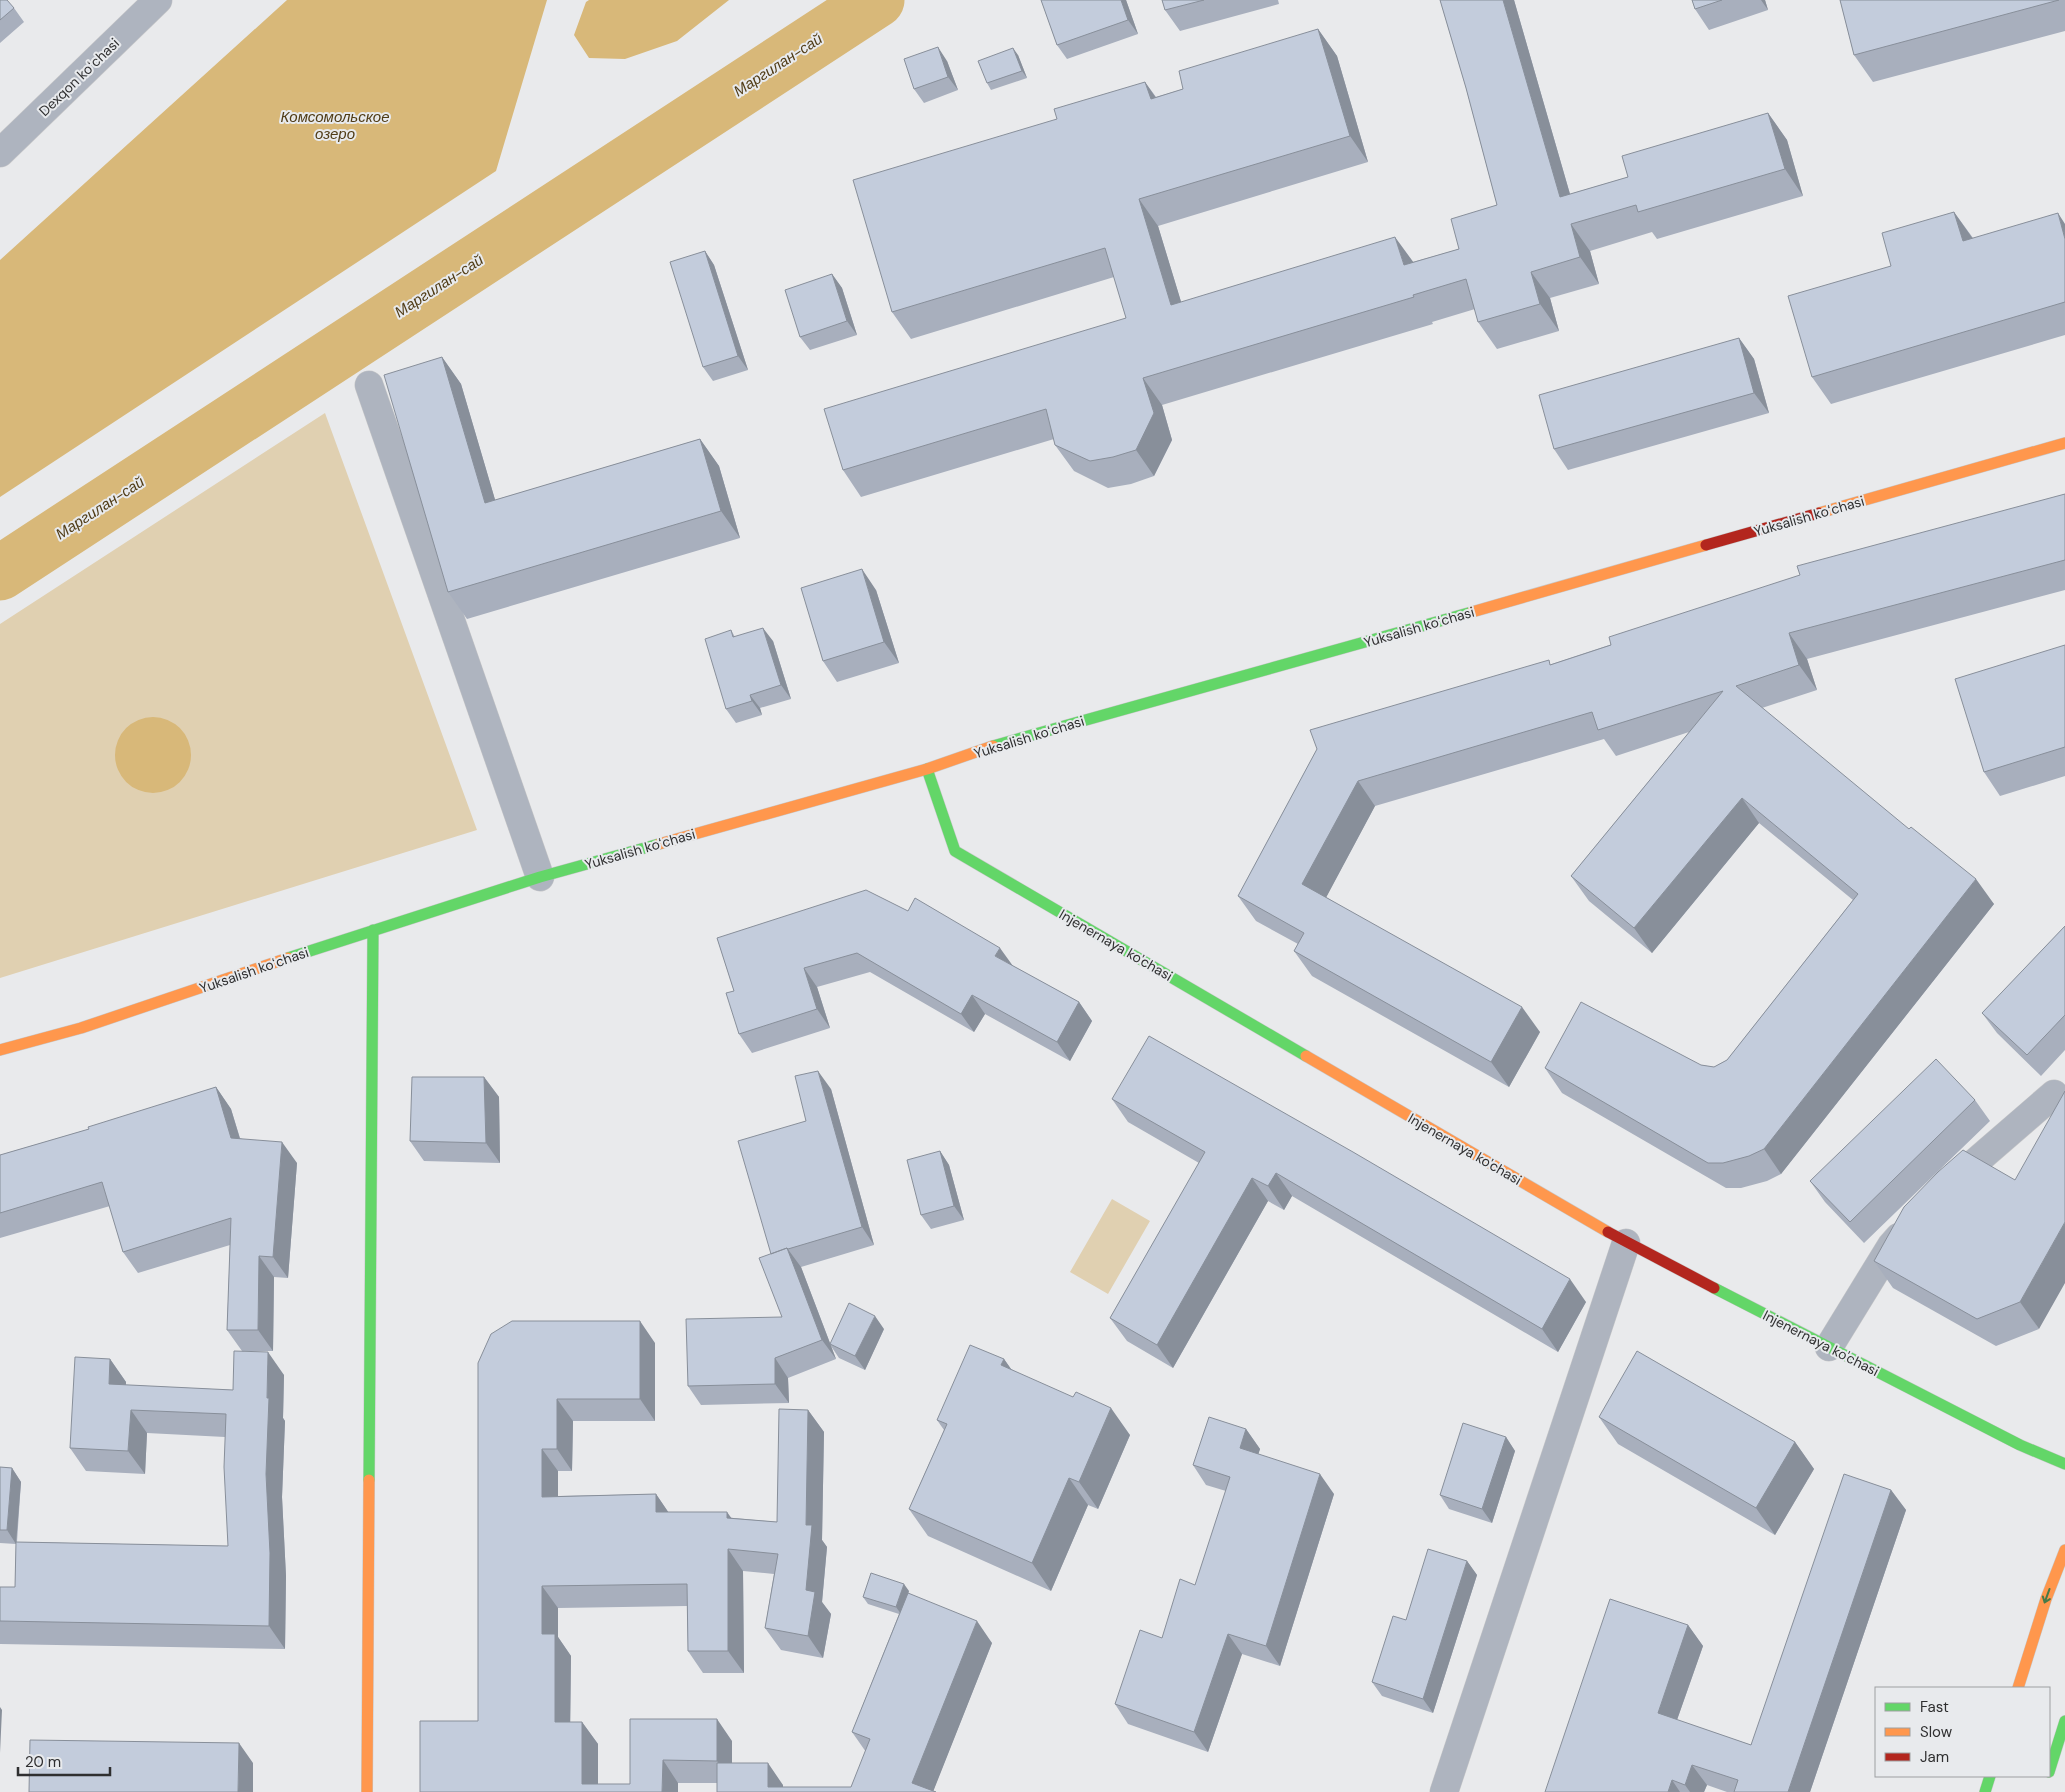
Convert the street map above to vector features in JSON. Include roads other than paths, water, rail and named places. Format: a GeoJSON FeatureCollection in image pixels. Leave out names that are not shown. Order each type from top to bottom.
{"type":"FeatureCollection","features":[{"type":"Feature","properties":{"kind":"main road","name":"Yuksalish koʻchasi"},"geometry":{"type":"LineString","coordinates":[[0,1050],[81,1028],[373,930],[540,877],[927,769],[1014,739],[1328,653],[2065,444]]}},
{"type":"Feature","properties":{"kind":"main road","name":"Injenernaya ko'chasi"},"geometry":{"type":"LineString","coordinates":[[927,769],[955,851],[1626,1243],[2020,1446],[2065,1464]]}},
{"type":"Feature","properties":{"kind":"main road"},"geometry":{"type":"LineString","coordinates":[[367,1792],[373,930]]}},
{"type":"Feature","properties":{"kind":"main road"},"geometry":{"type":"LineString","coordinates":[[2018,1687],[2046,1599],[2065,1550]]}},
{"type":"Feature","properties":{"kind":"main road"},"geometry":{"type":"LineString","coordinates":[[2050,1769],[2065,1721]]}},
{"type":"Feature","properties":{"kind":"main road"},"geometry":{"type":"LineString","coordinates":[[1985,1792],[1990,1777]]}},
{"type":"Feature","properties":{"kind":"street","name":"Dexqon koʻchasi"},"geometry":{"type":"LineString","coordinates":[[0,153],[158,0]]}},
{"type":"Feature","properties":{"kind":"street"},"geometry":{"type":"LineString","coordinates":[[369,384],[540,877]]}},
{"type":"Feature","properties":{"kind":"street"},"geometry":{"type":"LineString","coordinates":[[1934,1201],[1946,1188],[2054,1094]]}},
{"type":"Feature","properties":{"kind":"street"},"geometry":{"type":"LineString","coordinates":[[1829,1347],[1890,1246],[1915,1220]]}},
{"type":"Feature","properties":{"kind":"street"},"geometry":{"type":"LineString","coordinates":[[1444,1792],[1626,1243]]}},
{"type":"Feature","properties":{"kind":"water","name":"Комсомольское озеро"},"geometry":{"type":"Polygon","coordinates":[[[287,0],[547,0],[496,171],[0,497],[0,260],[287,0]]]}},
{"type":"Feature","properties":{"kind":"water"},"geometry":{"type":"Polygon","coordinates":[[[589,0],[729,0],[677,41],[625,59],[589,58],[574,35],[586,2],[589,0]]]}},
{"type":"Feature","properties":{"kind":"water"},"geometry":{"type":"Polygon","coordinates":[[[146,717],[160,717],[174,723],[185,734],[191,748],[188,770],[180,782],[160,793],[146,793],[132,787],[121,776],[115,762],[115,748],[121,734],[132,723],[146,717]]]}},
{"type":"Feature","properties":{"kind":"waterway","name":"Маргилан-сай"},"geometry":{"type":"LineString","coordinates":[[0,573],[877,0]]}}]}
